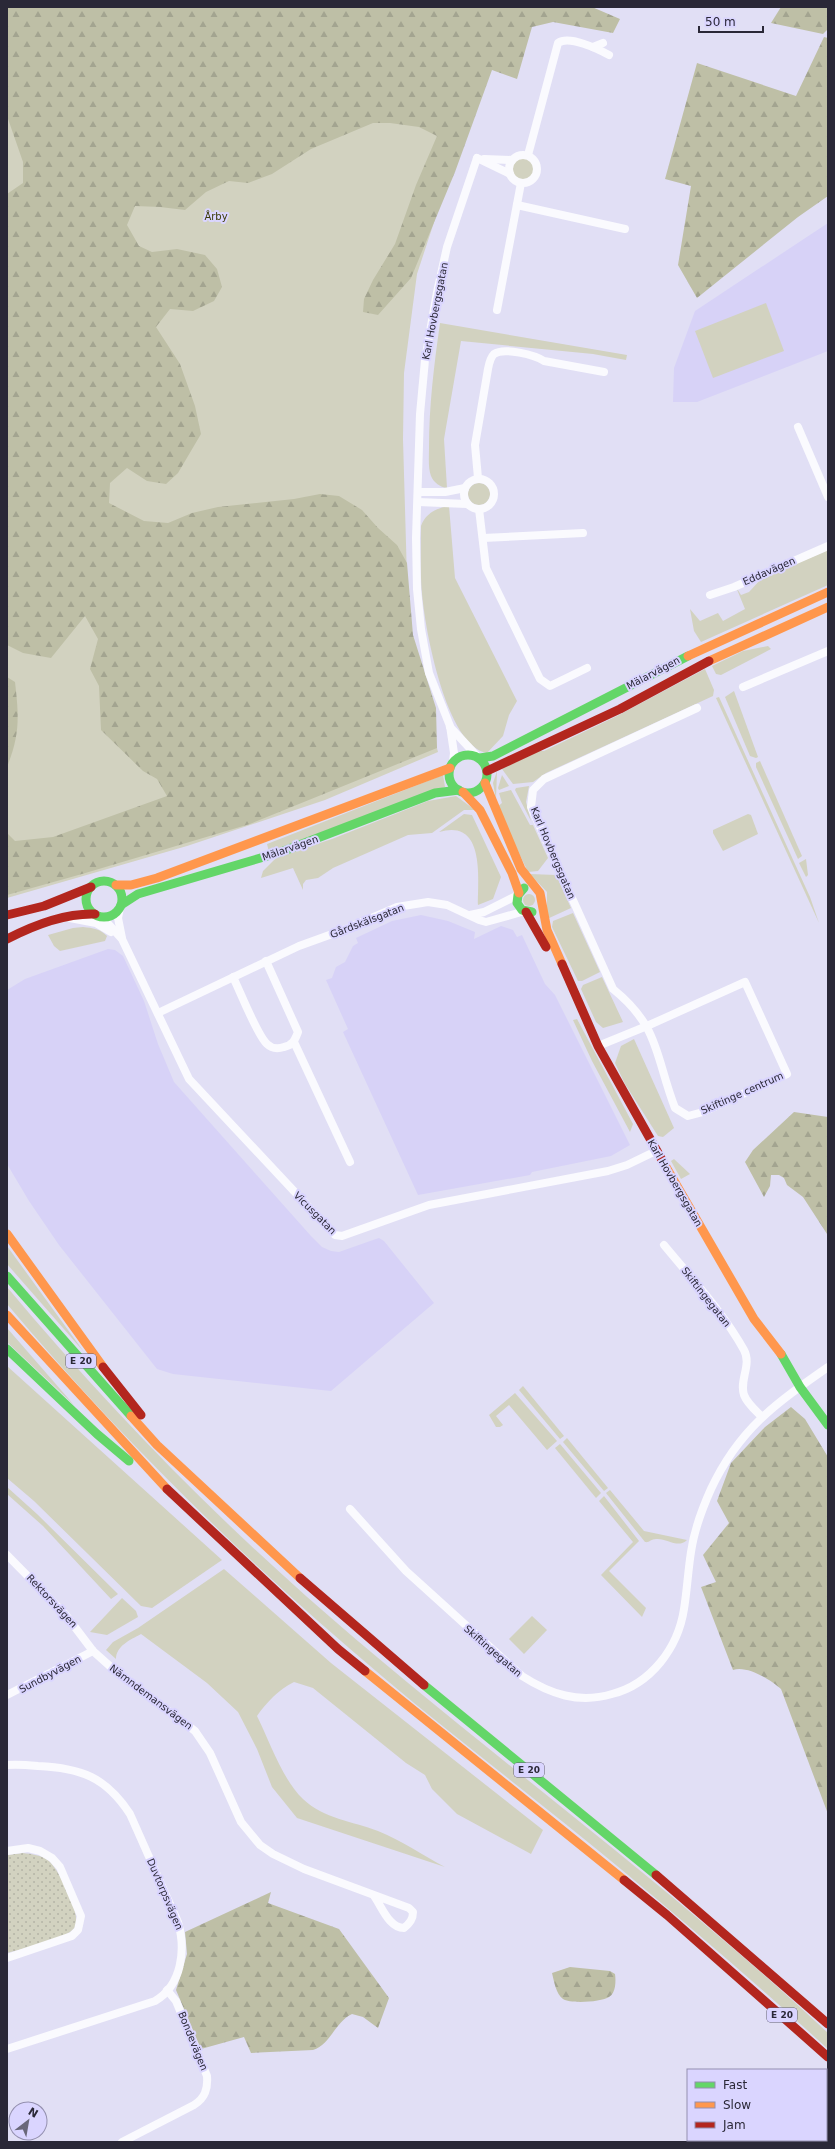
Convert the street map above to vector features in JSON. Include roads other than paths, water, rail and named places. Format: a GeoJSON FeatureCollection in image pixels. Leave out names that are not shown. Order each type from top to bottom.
{"type":"FeatureCollection","features":[{"type":"Feature","properties":{"kind":"main road","name":"Mälarvägen"},"geometry":{"type":"LineString","coordinates":[[478,757],[493,756],[666,666],[828,592]]}},
{"type":"Feature","properties":{"kind":"main road","name":"Mälarvägen"},"geometry":{"type":"LineString","coordinates":[[487,771],[620,709],[710,661],[828,607]]}},
{"type":"Feature","properties":{"kind":"main road"},"geometry":{"type":"LineString","coordinates":[[466,755],[478,757],[487,771],[485,783],[521,869],[540,894],[542,902],[535,911],[525,912],[518,906],[518,894],[512,873],[480,810],[452,783],[452,765],[466,755]]}},
{"type":"Feature","properties":{"kind":"main road","name":"Mälarvägen"},"geometry":{"type":"LineString","coordinates":[[116,885],[131,885],[157,878],[222,855],[452,765]]}},
{"type":"Feature","properties":{"kind":"main road"},"geometry":{"type":"LineString","coordinates":[[461,791],[477,790],[485,783]]}},
{"type":"Feature","properties":{"kind":"main road","name":"Mälarvägen"},"geometry":{"type":"LineString","coordinates":[[120,907],[138,894],[281,852],[435,793],[461,791]]}},
{"type":"Feature","properties":{"kind":"main road"},"geometry":{"type":"LineString","coordinates":[[7,915],[44,906],[91,887],[101,881],[108,881],[116,885],[121,893],[120,907],[110,916],[80,914],[34,927],[7,939]]}},
{"type":"Feature","properties":{"kind":"main road"},"geometry":{"type":"LineString","coordinates":[[91,887],[86,895],[86,902],[90,910],[98,915]]}},
{"type":"Feature","properties":{"kind":"main road"},"geometry":{"type":"LineString","coordinates":[[518,894],[525,888],[536,889]]}},
{"type":"Feature","properties":{"kind":"main road","name":"Karl Hovbergsgatan"},"geometry":{"type":"LineString","coordinates":[[542,902],[547,930],[598,1046],[656,1151],[754,1319],[758,1334],[784,1371],[800,1387],[828,1425]]}},
{"type":"Feature","properties":{"kind":"main road","name":"Karl Hovbergsgatan"},"geometry":{"type":"LineString","coordinates":[[525,912],[541,935],[584,1029],[598,1046]]}},
{"type":"Feature","properties":{"kind":"main road","name":"E 20"},"geometry":{"type":"LineString","coordinates":[[7,1234],[92,1353],[149,1424],[157,1445]]}},
{"type":"Feature","properties":{"kind":"main road","name":"E 20"},"geometry":{"type":"LineString","coordinates":[[7,1276],[157,1445],[246,1531],[329,1606],[677,1892],[828,2024]]}},
{"type":"Feature","properties":{"kind":"main road","name":"E 20"},"geometry":{"type":"LineString","coordinates":[[7,1315],[75,1391],[172,1494],[338,1649],[667,1915],[828,2057]]}},
{"type":"Feature","properties":{"kind":"main road","name":"E 20"},"geometry":{"type":"LineString","coordinates":[[7,1349],[97,1434],[172,1494]]}},
{"type":"Feature","properties":{"kind":"street"},"geometry":{"type":"LineString","coordinates":[[528,156],[558,43],[567,40],[593,47],[609,55]]}},
{"type":"Feature","properties":{"kind":"street"},"geometry":{"type":"LineString","coordinates":[[593,47],[604,43]]}},
{"type":"Feature","properties":{"kind":"street"},"geometry":{"type":"LineString","coordinates":[[477,158],[512,160],[521,155],[528,156],[536,163],[537,172],[532,180],[521,183],[515,181],[510,174],[509,169],[512,160]]}},
{"type":"Feature","properties":{"kind":"street"},"geometry":{"type":"LineString","coordinates":[[477,158],[510,174]]}},
{"type":"Feature","properties":{"kind":"street","name":"Karl Hovbergsgatan"},"geometry":{"type":"LineString","coordinates":[[452,765],[454,753],[450,726],[429,673],[420,629],[417,589],[416,538],[419,492],[420,414],[428,333],[447,246],[477,158]]}},
{"type":"Feature","properties":{"kind":"street"},"geometry":{"type":"LineString","coordinates":[[497,310],[521,183]]}},
{"type":"Feature","properties":{"kind":"street"},"geometry":{"type":"LineString","coordinates":[[517,205],[625,229]]}},
{"type":"Feature","properties":{"kind":"street"},"geometry":{"type":"LineString","coordinates":[[478,478],[475,445],[490,359],[494,354],[502,351],[538,356],[544,361],[604,372]]}},
{"type":"Feature","properties":{"kind":"street"},"geometry":{"type":"LineString","coordinates":[[798,427],[828,497]]}},
{"type":"Feature","properties":{"kind":"street"},"geometry":{"type":"LineString","coordinates":[[418,502],[467,504],[473,508],[479,509],[491,504],[494,492],[489,482],[478,478],[470,481],[465,488],[464,496],[467,504]]}},
{"type":"Feature","properties":{"kind":"street"},"geometry":{"type":"LineString","coordinates":[[419,492],[445,492],[465,488]]}},
{"type":"Feature","properties":{"kind":"street"},"geometry":{"type":"LineString","coordinates":[[479,509],[486,568],[540,678],[550,686],[587,668]]}},
{"type":"Feature","properties":{"kind":"street"},"geometry":{"type":"LineString","coordinates":[[483,538],[583,533]]}},
{"type":"Feature","properties":{"kind":"street","name":"Eddavägen"},"geometry":{"type":"LineString","coordinates":[[710,595],[734,587],[828,546]]}},
{"type":"Feature","properties":{"kind":"street"},"geometry":{"type":"LineString","coordinates":[[743,687],[828,651]]}},
{"type":"Feature","properties":{"kind":"street","name":"Karl Hovbergsgatan"},"geometry":{"type":"LineString","coordinates":[[647,1026],[634,1007],[613,989],[537,823],[531,807],[531,798],[533,790],[544,779],[697,708]]}},
{"type":"Feature","properties":{"kind":"street","name":"Karl Hovbergsgatan"},"geometry":{"type":"LineString","coordinates":[[450,726],[478,757]]}},
{"type":"Feature","properties":{"kind":"street"},"geometry":{"type":"LineString","coordinates":[[470,915],[484,912],[518,894]]}},
{"type":"Feature","properties":{"kind":"street","name":"Gårdskälsgatan"},"geometry":{"type":"LineString","coordinates":[[158,1013],[266,961],[397,907],[428,902],[447,905],[486,922],[525,912]]}},
{"type":"Feature","properties":{"kind":"street","name":"Vicusgatan"},"geometry":{"type":"LineString","coordinates":[[120,907],[118,918],[122,939],[189,1079],[326,1228],[337,1236],[429,1205],[608,1171],[627,1165],[656,1151]]}},
{"type":"Feature","properties":{"kind":"street","name":"Vicusgatan"},"geometry":{"type":"LineString","coordinates":[[98,915],[122,939]]}},
{"type":"Feature","properties":{"kind":"street"},"geometry":{"type":"LineString","coordinates":[[66,918],[96,923],[122,939]]}},
{"type":"Feature","properties":{"kind":"street"},"geometry":{"type":"LineString","coordinates":[[233,977],[267,1044],[278,1049],[294,1042],[298,1032],[266,961]]}},
{"type":"Feature","properties":{"kind":"street","name":"Skiftinge centrum"},"geometry":{"type":"LineString","coordinates":[[745,982],[787,1074],[703,1112],[688,1116],[675,1108],[655,1041],[647,1026],[745,982]]}},
{"type":"Feature","properties":{"kind":"street"},"geometry":{"type":"LineString","coordinates":[[598,1046],[647,1026]]}},
{"type":"Feature","properties":{"kind":"street"},"geometry":{"type":"LineString","coordinates":[[294,1042],[350,1162]]}},
{"type":"Feature","properties":{"kind":"street","name":"Skiftingegatan"},"geometry":{"type":"LineString","coordinates":[[664,1245],[718,1310],[745,1351],[747,1366],[744,1383],[744,1395],[761,1416]]}},
{"type":"Feature","properties":{"kind":"street"},"geometry":{"type":"LineString","coordinates":[[800,1387],[828,1367]]}},
{"type":"Feature","properties":{"kind":"street","name":"Skiftingegatan"},"geometry":{"type":"LineString","coordinates":[[350,1509],[406,1571],[522,1676],[537,1686],[556,1694],[577,1699],[598,1698],[624,1691],[654,1670],[671,1649],[677,1636],[684,1611],[691,1551],[706,1501],[729,1456],[761,1416],[800,1387]]}},
{"type":"Feature","properties":{"kind":"street","name":"Rektorsvägen"},"geometry":{"type":"LineString","coordinates":[[7,1555],[65,1614],[93,1651]]}},
{"type":"Feature","properties":{"kind":"street","name":"Sundbyvägen"},"geometry":{"type":"LineString","coordinates":[[7,1696],[93,1651]]}},
{"type":"Feature","properties":{"kind":"street","name":"Nämndemansvägen"},"geometry":{"type":"LineString","coordinates":[[93,1651],[112,1668],[196,1732],[210,1753],[241,1822],[260,1844],[283,1860],[374,1896],[409,1908],[413,1912],[413,1917],[409,1924],[404,1928],[398,1928],[393,1924],[374,1896]]}},
{"type":"Feature","properties":{"kind":"street","name":"Duvtorpsvägen"},"geometry":{"type":"LineString","coordinates":[[7,1765],[48,1766],[81,1772],[95,1777],[109,1787],[121,1800],[137,1828],[178,1922],[182,1937],[181,1962],[167,1990],[155,2001],[7,2050]]}},
{"type":"Feature","properties":{"kind":"street"},"geometry":{"type":"LineString","coordinates":[[7,1851],[28,1848],[40,1851],[52,1858],[60,1867],[81,1916],[78,1930],[72,1936],[7,1958]]}},
{"type":"Feature","properties":{"kind":"street","name":"Bondevägen"},"geometry":{"type":"LineString","coordinates":[[122,2142],[194,2105],[201,2100],[208,2085],[207,2076],[176,2001],[167,1990]]}},
{"type":"Feature","properties":{"kind":"park label","name":"Årby"},"geometry":{"type":"Point","coordinates":[216,216]}}]}
